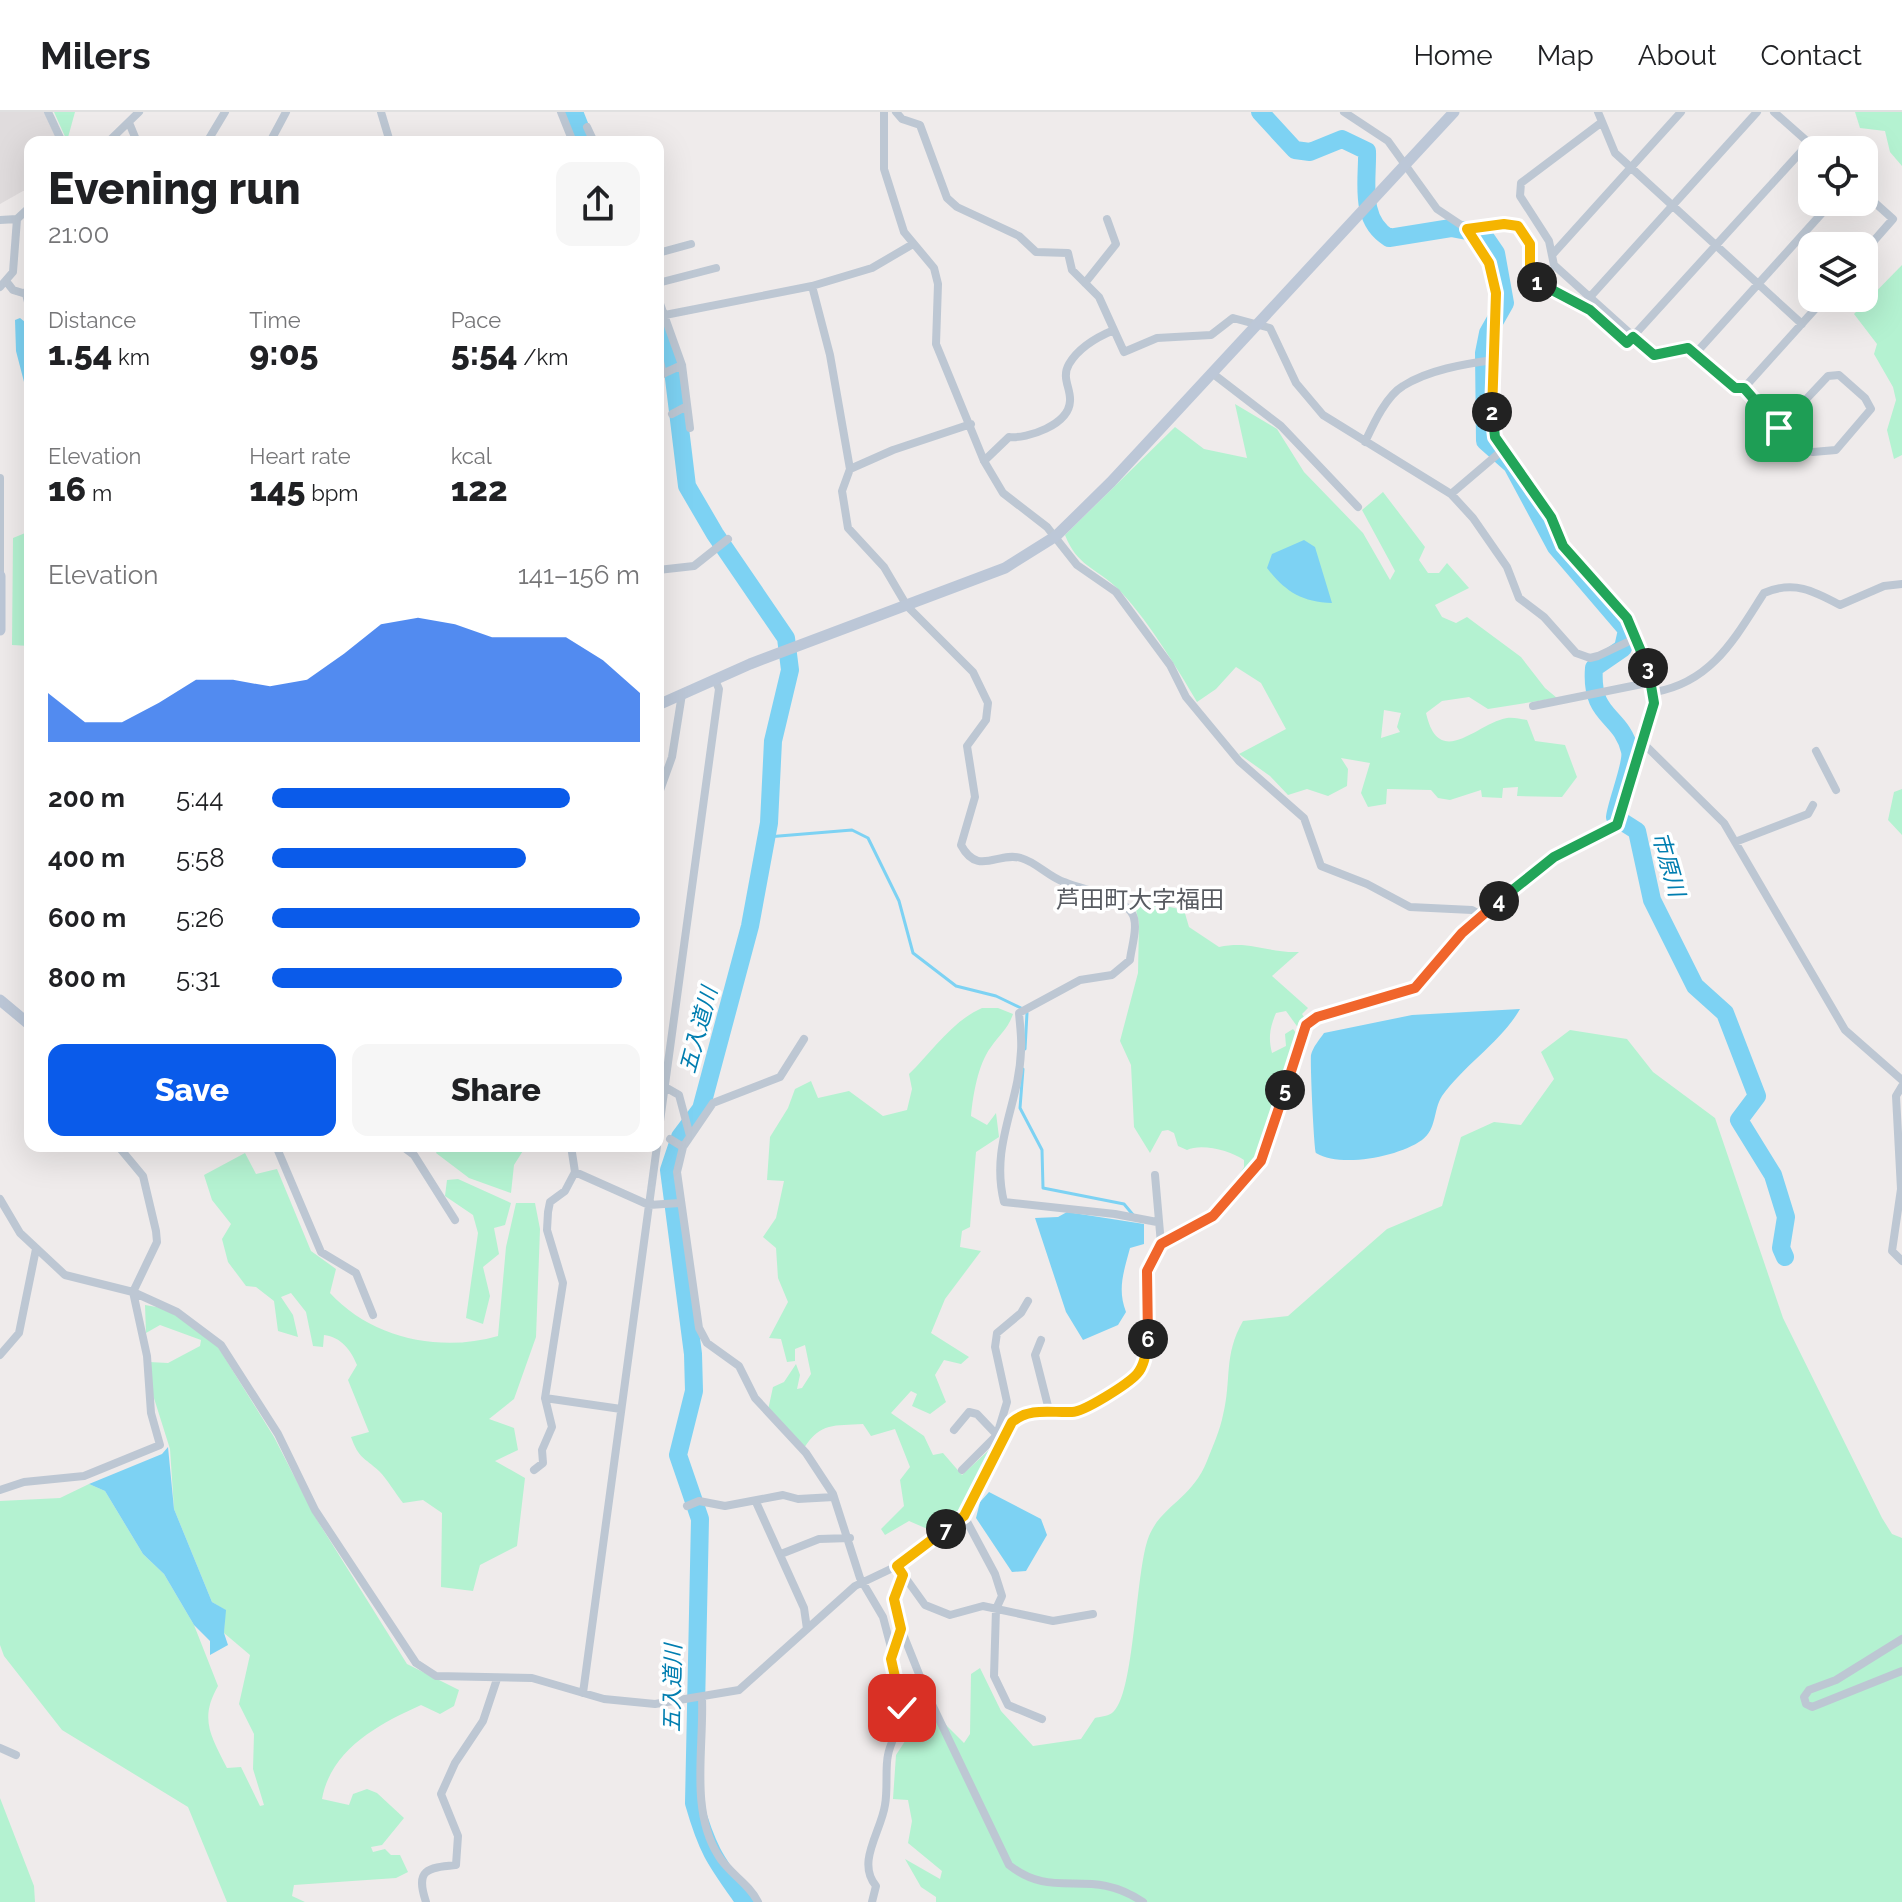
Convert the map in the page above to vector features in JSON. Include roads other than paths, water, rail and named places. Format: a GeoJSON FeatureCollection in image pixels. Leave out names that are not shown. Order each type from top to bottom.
{"type":"FeatureCollection","features":[{"type":"Feature","properties":{"kind":"street"},"geometry":{"type":"LineString","coordinates":[[48,112],[59,136]]}},
{"type":"Feature","properties":{"kind":"street"},"geometry":{"type":"LineString","coordinates":[[116,136],[130,125],[139,112]]}},
{"type":"Feature","properties":{"kind":"street"},"geometry":{"type":"LineString","coordinates":[[211,136],[225,112]]}},
{"type":"Feature","properties":{"kind":"street"},"geometry":{"type":"LineString","coordinates":[[273,136],[286,112]]}},
{"type":"Feature","properties":{"kind":"street"},"geometry":{"type":"LineString","coordinates":[[381,112],[388,136]]}},
{"type":"Feature","properties":{"kind":"street"},"geometry":{"type":"LineString","coordinates":[[561,112],[571,136]]}},
{"type":"Feature","properties":{"kind":"street"},"geometry":{"type":"LineString","coordinates":[[884,112],[884,169],[904,232],[934,268],[938,284],[936,344],[984,461],[1003,493],[1056,536],[1077,565],[1116,592],[1170,665],[1186,697],[1239,761],[1304,818],[1321,866],[1367,884],[1410,907],[1472,910],[1481,915]]}},
{"type":"Feature","properties":{"kind":"street"},"geometry":{"type":"LineString","coordinates":[[896,112],[902,119],[920,125],[947,198],[957,207],[1019,236],[1036,252],[1068,253],[1072,270],[1099,297],[1124,352],[1157,338],[1211,335],[1233,318],[1270,328],[1307,400],[1323,415],[1420,472],[1451,494],[1473,518],[1507,567],[1519,598],[1544,617],[1576,653],[1590,658],[1634,639]]}},
{"type":"Feature","properties":{"kind":"street"},"geometry":{"type":"LineString","coordinates":[[962,1470],[1019,1415],[1049,1410],[1075,1413],[1137,1375],[1144,1363],[1148,1339],[1147,1271],[1161,1244],[1213,1216],[1261,1161],[1306,1025],[1327,1013],[1415,988],[1481,915],[1554,857],[1617,825],[1643,743],[1655,692],[1627,618],[1563,546],[1551,517],[1495,437],[1492,423],[1495,284],[1489,263],[1467,229],[1437,209],[1407,163],[1372,128],[1344,112]]}},
{"type":"Feature","properties":{"kind":"street"},"geometry":{"type":"LineString","coordinates":[[664,702],[797,645],[1005,568],[1056,536],[1082,513],[1454,112]]}},
{"type":"Feature","properties":{"kind":"street"},"geometry":{"type":"LineString","coordinates":[[1598,112],[1615,153],[1802,324]]}},
{"type":"Feature","properties":{"kind":"street"},"geometry":{"type":"LineString","coordinates":[[1552,255],[1681,112]]}},
{"type":"Feature","properties":{"kind":"street"},"geometry":{"type":"LineString","coordinates":[[1590,297],[1757,112]]}},
{"type":"Feature","properties":{"kind":"street"},"geometry":{"type":"LineString","coordinates":[[1774,112],[1801,136]]}},
{"type":"Feature","properties":{"kind":"street"},"geometry":{"type":"LineString","coordinates":[[1602,122],[1521,183],[1520,196],[1549,241],[1554,265],[1633,337],[1654,355],[1688,348],[1735,388],[1744,388],[1813,312]]}},
{"type":"Feature","properties":{"kind":"street"},"geometry":{"type":"LineString","coordinates":[[130,125],[135,136]]}},
{"type":"Feature","properties":{"kind":"street"},"geometry":{"type":"LineString","coordinates":[[587,127],[591,136]]}},
{"type":"Feature","properties":{"kind":"street"},"geometry":{"type":"LineString","coordinates":[[1467,229],[1504,224],[1518,226],[1530,244],[1533,279],[1590,310],[1627,343],[1798,155]]}},
{"type":"Feature","properties":{"kind":"street"},"geometry":{"type":"LineString","coordinates":[[1878,206],[1893,219],[1878,236]]}},
{"type":"Feature","properties":{"kind":"street"},"geometry":{"type":"LineString","coordinates":[[0,220],[17,219],[24,213]]}},
{"type":"Feature","properties":{"kind":"street"},"geometry":{"type":"LineString","coordinates":[[1695,354],[1820,216]]}},
{"type":"Feature","properties":{"kind":"street"},"geometry":{"type":"LineString","coordinates":[[17,219],[13,272],[3,284],[24,293]]}},
{"type":"Feature","properties":{"kind":"street"},"geometry":{"type":"LineString","coordinates":[[1085,283],[1116,244],[1107,219]]}},
{"type":"Feature","properties":{"kind":"street"},"geometry":{"type":"LineString","coordinates":[[664,251],[691,244]]}},
{"type":"Feature","properties":{"kind":"street"},"geometry":{"type":"LineString","coordinates":[[690,428],[682,365],[665,315],[812,286],[872,268],[913,244]]}},
{"type":"Feature","properties":{"kind":"street"},"geometry":{"type":"LineString","coordinates":[[664,281],[716,268]]}},
{"type":"Feature","properties":{"kind":"street"},"geometry":{"type":"LineString","coordinates":[[812,286],[830,355],[850,469],[842,491],[848,528],[884,567],[907,606],[973,672],[988,703],[986,720],[967,746],[975,797],[961,845],[967,856],[981,862],[1008,856],[1022,858],[1062,882],[1104,894],[1131,910],[1135,920],[1130,960],[1112,975],[1080,980],[1019,1013],[1022,1053],[1003,1137],[998,1177],[1004,1202],[1115,1214],[1157,1222]]}},
{"type":"Feature","properties":{"kind":"street"},"geometry":{"type":"LineString","coordinates":[[664,328],[670,326]]}},
{"type":"Feature","properties":{"kind":"street"},"geometry":{"type":"LineString","coordinates":[[984,461],[1009,437],[1023,439],[1061,417],[1069,408],[1071,398],[1065,383],[1067,367],[1094,339],[1114,330]]}},
{"type":"Feature","properties":{"kind":"street"},"geometry":{"type":"LineString","coordinates":[[1365,442],[1375,421],[1401,386],[1463,364],[1493,360]]}},
{"type":"Feature","properties":{"kind":"street"},"geometry":{"type":"LineString","coordinates":[[664,373],[682,365]]}},
{"type":"Feature","properties":{"kind":"street"},"geometry":{"type":"LineString","coordinates":[[1212,373],[1281,426],[1358,507]]}},
{"type":"Feature","properties":{"kind":"street"},"geometry":{"type":"LineString","coordinates":[[1744,388],[1794,448],[1813,452],[1836,450],[1871,409],[1865,398],[1839,375],[1828,376],[1779,428]]}},
{"type":"Feature","properties":{"kind":"street"},"geometry":{"type":"LineString","coordinates":[[672,414],[687,406]]}},
{"type":"Feature","properties":{"kind":"street"},"geometry":{"type":"LineString","coordinates":[[850,469],[893,450],[971,424]]}},
{"type":"Feature","properties":{"kind":"street"},"geometry":{"type":"LineString","coordinates":[[1451,494],[1505,448]]}},
{"type":"Feature","properties":{"kind":"street"},"geometry":{"type":"LineString","coordinates":[[0,478],[0,630]]}},
{"type":"Feature","properties":{"kind":"street"},"geometry":{"type":"LineString","coordinates":[[664,569],[694,566],[728,539]]}},
{"type":"Feature","properties":{"kind":"street"},"geometry":{"type":"LineString","coordinates":[[1655,692],[1680,688],[1724,654],[1764,593],[1791,585],[1812,589],[1840,605],[1884,586],[1902,584]]}},
{"type":"Feature","properties":{"kind":"street"},"geometry":{"type":"LineString","coordinates":[[664,1094],[719,689],[715,680]]}},
{"type":"Feature","properties":{"kind":"street"},"geometry":{"type":"LineString","coordinates":[[1533,706],[1652,682]]}},
{"type":"Feature","properties":{"kind":"street"},"geometry":{"type":"LineString","coordinates":[[664,779],[672,757],[682,694]]}},
{"type":"Feature","properties":{"kind":"street"},"geometry":{"type":"LineString","coordinates":[[1643,743],[1708,803],[1735,842],[1845,1030],[1902,1083],[1896,1096],[1901,1189],[1892,1251],[1902,1261]]}},
{"type":"Feature","properties":{"kind":"street"},"geometry":{"type":"LineString","coordinates":[[1816,751],[1836,790]]}},
{"type":"Feature","properties":{"kind":"street"},"geometry":{"type":"LineString","coordinates":[[1735,842],[1808,814],[1813,805]]}},
{"type":"Feature","properties":{"kind":"street"},"geometry":{"type":"LineString","coordinates":[[0,1000],[24,1020]]}},
{"type":"Feature","properties":{"kind":"street"},"geometry":{"type":"LineString","coordinates":[[804,1039],[780,1077],[713,1103],[683,1147],[677,1172],[699,1328],[707,1343],[739,1366],[755,1398],[806,1453],[834,1497],[863,1583],[883,1617],[902,1708],[887,1756],[889,1780],[882,1827],[867,1859],[869,1879],[876,1886],[872,1902]]}},
{"type":"Feature","properties":{"kind":"street"},"geometry":{"type":"LineString","coordinates":[[665,1087],[679,1095],[690,1136]]}},
{"type":"Feature","properties":{"kind":"street"},"geometry":{"type":"LineString","coordinates":[[670,1139],[683,1147]]}},
{"type":"Feature","properties":{"kind":"street"},"geometry":{"type":"LineString","coordinates":[[123,1152],[143,1176],[157,1242],[133,1292]]}},
{"type":"Feature","properties":{"kind":"street"},"geometry":{"type":"LineString","coordinates":[[279,1152],[321,1252],[356,1273],[373,1315]]}},
{"type":"Feature","properties":{"kind":"street"},"geometry":{"type":"LineString","coordinates":[[410,1152],[455,1220]]}},
{"type":"Feature","properties":{"kind":"street"},"geometry":{"type":"LineString","coordinates":[[534,1470],[543,1463],[542,1450],[552,1427],[545,1398],[563,1283],[547,1230],[548,1212],[550,1202],[565,1191],[575,1172],[572,1152]]}},
{"type":"Feature","properties":{"kind":"street"},"geometry":{"type":"LineString","coordinates":[[583,1693],[656,1152]]}},
{"type":"Feature","properties":{"kind":"street"},"geometry":{"type":"LineString","coordinates":[[575,1172],[649,1205],[680,1203]]}},
{"type":"Feature","properties":{"kind":"street"},"geometry":{"type":"LineString","coordinates":[[1155,1175],[1161,1244]]}},
{"type":"Feature","properties":{"kind":"street"},"geometry":{"type":"LineString","coordinates":[[0,1199],[20,1233],[65,1275],[133,1292],[177,1312],[221,1345],[278,1434],[315,1510],[416,1663],[436,1676],[532,1678],[604,1699],[655,1704],[739,1690],[863,1583],[897,1566],[964,1516],[999,1437],[1007,1402],[995,1347],[997,1333],[1021,1313],[1028,1301]]}},
{"type":"Feature","properties":{"kind":"street"},"geometry":{"type":"LineString","coordinates":[[0,1355],[19,1333],[36,1249]]}},
{"type":"Feature","properties":{"kind":"street"},"geometry":{"type":"LineString","coordinates":[[0,1490],[24,1482],[84,1476],[160,1445],[151,1413],[147,1356],[138,1301],[133,1292]]}},
{"type":"Feature","properties":{"kind":"street"},"geometry":{"type":"LineString","coordinates":[[1041,1340],[1035,1355],[1049,1410]]}},
{"type":"Feature","properties":{"kind":"street"},"geometry":{"type":"LineString","coordinates":[[545,1398],[621,1409]]}},
{"type":"Feature","properties":{"kind":"street"},"geometry":{"type":"LineString","coordinates":[[954,1430],[969,1412],[977,1414],[999,1437]]}},
{"type":"Feature","properties":{"kind":"street"},"geometry":{"type":"LineString","coordinates":[[687,1506],[699,1501],[725,1506],[783,1495],[798,1499],[834,1497]]}},
{"type":"Feature","properties":{"kind":"street"},"geometry":{"type":"LineString","coordinates":[[756,1502],[804,1608],[807,1629]]}},
{"type":"Feature","properties":{"kind":"street"},"geometry":{"type":"LineString","coordinates":[[964,1516],[995,1574],[1002,1596],[996,1609],[994,1676],[1008,1705],[1042,1719]]}},
{"type":"Feature","properties":{"kind":"street"},"geometry":{"type":"LineString","coordinates":[[781,1554],[819,1539],[850,1538]]}},
{"type":"Feature","properties":{"kind":"street"},"geometry":{"type":"LineString","coordinates":[[897,1566],[925,1605],[950,1615],[983,1606],[1053,1621],[1093,1614]]}},
{"type":"Feature","properties":{"kind":"street"},"geometry":{"type":"LineString","coordinates":[[903,1575],[894,1599],[901,1629],[927,1694],[1009,1865],[1023,1882],[1050,1892],[1115,1889],[1143,1902]]}},
{"type":"Feature","properties":{"kind":"street"},"geometry":{"type":"LineString","coordinates":[[892,1651],[901,1629]]}},
{"type":"Feature","properties":{"kind":"street"},"geometry":{"type":"LineString","coordinates":[[1902,1639],[1836,1680],[1809,1690],[1804,1697],[1806,1704],[1812,1707],[1902,1671]]}},
{"type":"Feature","properties":{"kind":"street"},"geometry":{"type":"LineString","coordinates":[[426,1902],[420,1885],[424,1873],[433,1866],[456,1865],[458,1836],[441,1794],[455,1763],[483,1721],[497,1679]]}},
{"type":"Feature","properties":{"kind":"street"},"geometry":{"type":"LineString","coordinates":[[702,1698],[704,1738],[700,1776],[707,1827],[718,1856],[758,1902]]}},
{"type":"Feature","properties":{"kind":"street"},"geometry":{"type":"LineString","coordinates":[[0,1748],[16,1755]]}},
{"type":"Feature","properties":{"kind":"water"},"geometry":{"type":"Polygon","coordinates":[[[20,318],[24,321],[24,382],[16,351],[15,320],[20,318]]]}},
{"type":"Feature","properties":{"kind":"water"},"geometry":{"type":"Polygon","coordinates":[[[1304,540],[1315,547],[1332,603],[1295,594],[1267,568],[1272,554],[1304,540]]]}},
{"type":"Feature","properties":{"kind":"water"},"geometry":{"type":"Polygon","coordinates":[[[1520,1009],[1503,1032],[1442,1096],[1433,1125],[1422,1140],[1385,1156],[1354,1160],[1340,1160],[1316,1153],[1311,1055],[1324,1033],[1412,1015],[1520,1009]]]}},
{"type":"Feature","properties":{"kind":"water"},"geometry":{"type":"Polygon","coordinates":[[[1067,1212],[1144,1224],[1144,1244],[1130,1248],[1124,1272],[1122,1296],[1126,1312],[1118,1325],[1083,1340],[1066,1312],[1035,1218],[1058,1217],[1067,1212]]]}},
{"type":"Feature","properties":{"kind":"water"},"geometry":{"type":"Polygon","coordinates":[[[168,1447],[174,1509],[212,1602],[226,1610],[224,1633],[228,1645],[210,1655],[210,1641],[194,1625],[164,1574],[143,1554],[105,1491],[89,1484],[162,1454],[168,1447]]]}},
{"type":"Feature","properties":{"kind":"water"},"geometry":{"type":"Polygon","coordinates":[[[989,1492],[1041,1519],[1047,1535],[1026,1571],[1012,1572],[976,1518],[980,1502],[989,1492]]]}},
{"type":"Feature","properties":{"kind":"waterway","name":"五入道川"},"geometry":{"type":"LineString","coordinates":[[574,112],[584,136]]}},
{"type":"Feature","properties":{"kind":"waterway","name":"市原川"},"geometry":{"type":"LineString","coordinates":[[1260,112],[1295,150],[1310,152],[1342,139],[1367,151],[1369,210],[1379,230],[1389,238],[1451,228],[1483,234],[1496,253],[1505,303],[1488,333],[1484,353],[1485,441],[1512,465],[1556,547],[1627,630],[1623,648],[1594,668],[1594,685],[1601,707],[1620,729],[1630,751],[1615,817],[1637,831],[1652,900],[1695,986],[1725,1013],[1757,1096],[1739,1120],[1773,1175],[1786,1217],[1781,1248],[1785,1257]]}},
{"type":"Feature","properties":{"kind":"waterway","name":"五入道川"},"geometry":{"type":"LineString","coordinates":[[664,337],[671,354],[687,486],[715,534],[786,638],[790,670],[773,741],[769,823],[750,926],[701,1109],[680,1137],[669,1170],[693,1354],[694,1391],[678,1455],[700,1519],[694,1803],[714,1856],[745,1902]]}},
{"type":"Feature","properties":{"kind":"waterway"},"geometry":{"type":"LineString","coordinates":[[767,837],[852,830],[868,838],[899,901],[913,953],[956,986],[996,996],[1021,1008]]}},
{"type":"Feature","properties":{"kind":"waterway"},"geometry":{"type":"LineString","coordinates":[[1025,1049],[1027,1013]]}},
{"type":"Feature","properties":{"kind":"waterway"},"geometry":{"type":"LineString","coordinates":[[1023,1069],[1020,1108],[1042,1150],[1043,1188],[1124,1204],[1134,1216]]}},
{"type":"Feature","properties":{"kind":"district","name":"芦田町大字福田"},"geometry":{"type":"Point","coordinates":[1140,900]}}]}
